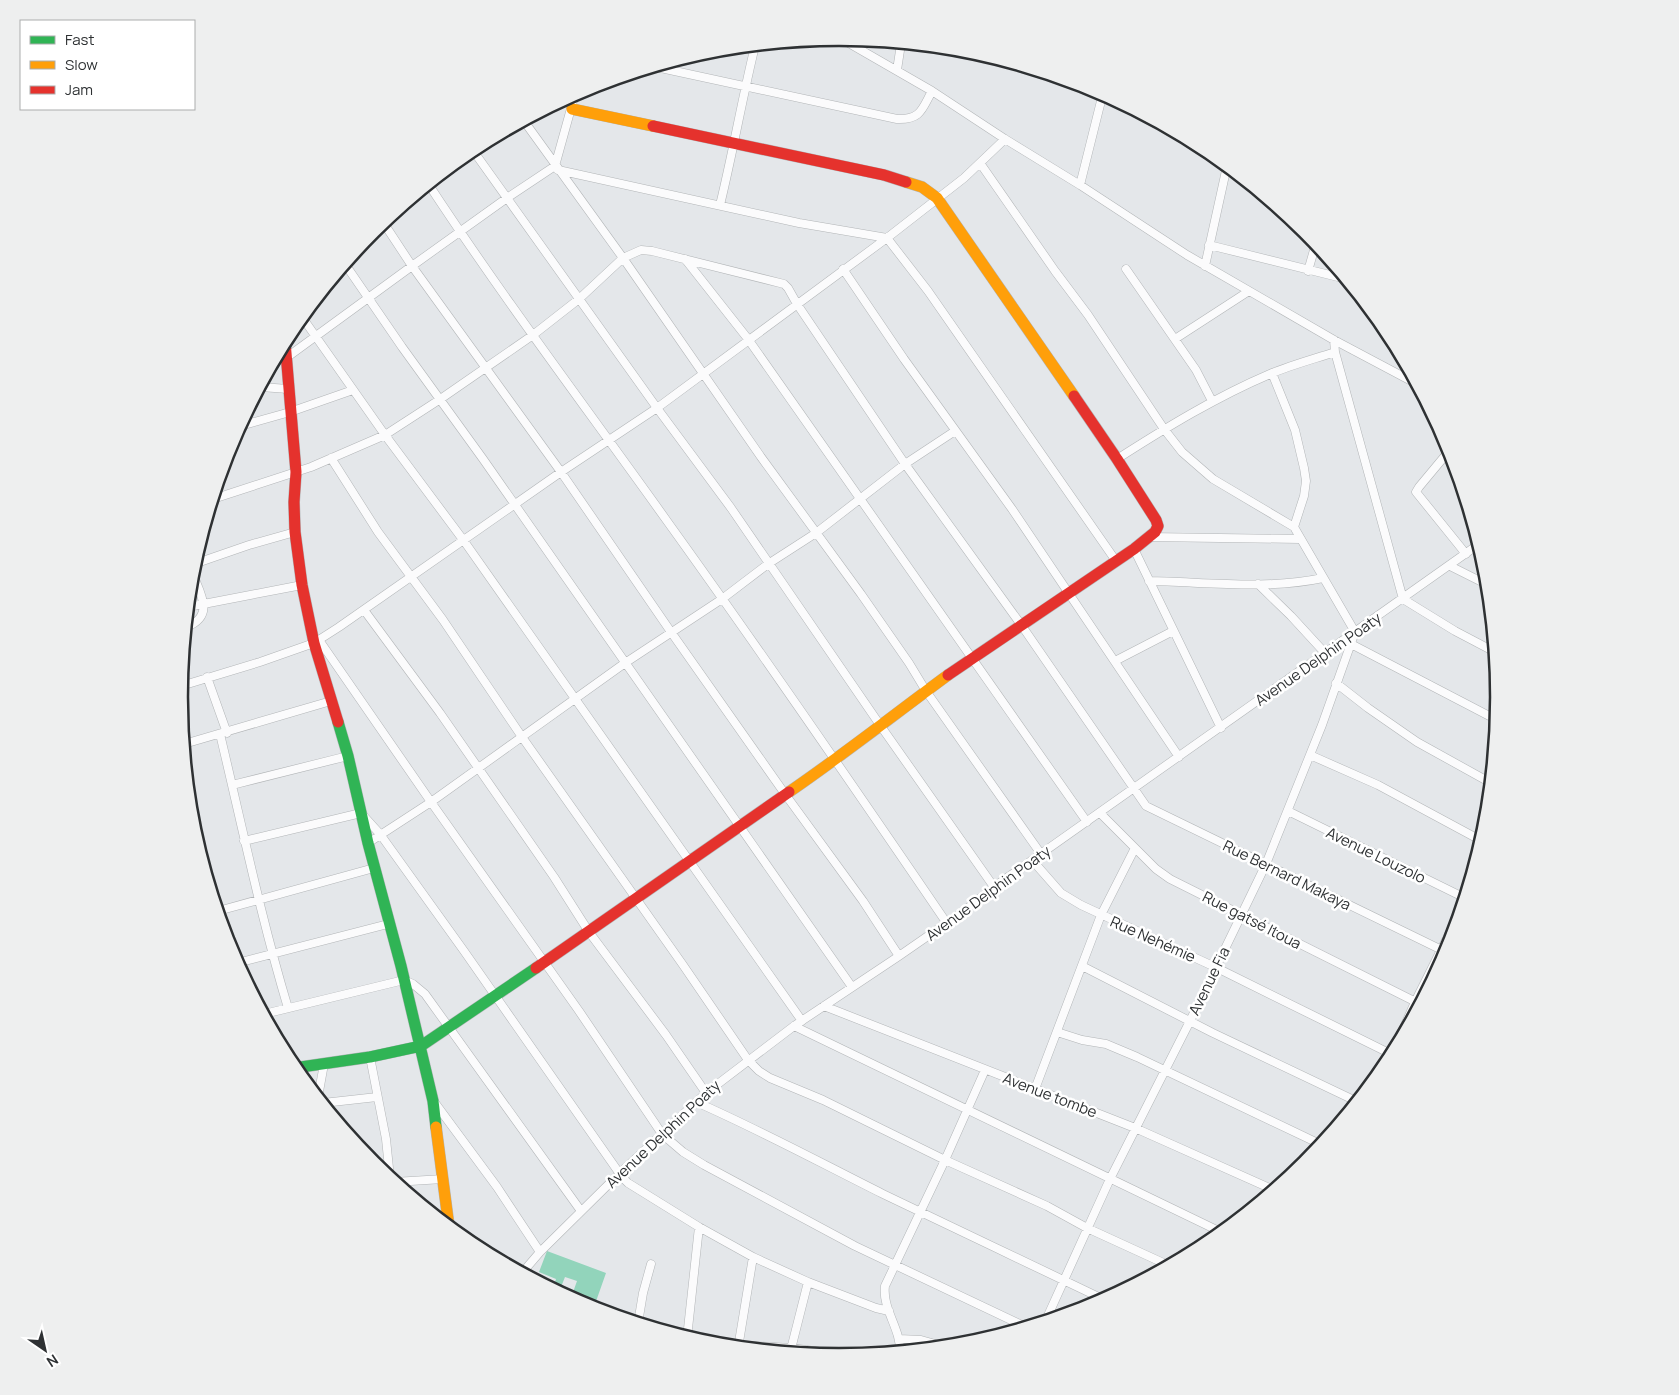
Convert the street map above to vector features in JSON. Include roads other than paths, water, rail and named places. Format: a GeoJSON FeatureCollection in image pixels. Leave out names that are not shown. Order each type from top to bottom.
{"type":"FeatureCollection","features":[{"type":"Feature","properties":{"kind":"street"},"geometry":{"type":"LineString","coordinates":[[856,47],[932,91],[1205,266],[1334,340],[1406,377]]}},
{"type":"Feature","properties":{"kind":"street"},"geometry":{"type":"LineString","coordinates":[[897,70],[900,50]]}},
{"type":"Feature","properties":{"kind":"street"},"geometry":{"type":"LineString","coordinates":[[720,205],[753,52]]}},
{"type":"Feature","properties":{"kind":"street"},"geometry":{"type":"LineString","coordinates":[[667,69],[897,119],[909,119],[916,116],[932,91]]}},
{"type":"Feature","properties":{"kind":"street"},"geometry":{"type":"LineString","coordinates":[[304,1067],[370,1057],[421,1046],[590,932],[689,860],[834,761],[971,659],[1134,549],[1155,532],[1158,526],[1118,459],[937,198],[922,187],[884,175],[734,144],[579,101]]}},
{"type":"Feature","properties":{"kind":"street"},"geometry":{"type":"LineString","coordinates":[[1080,185],[1101,101]]}},
{"type":"Feature","properties":{"kind":"street"},"geometry":{"type":"LineString","coordinates":[[557,168],[572,104]]}},
{"type":"Feature","properties":{"kind":"street"},"geometry":{"type":"LineString","coordinates":[[527,126],[623,258],[702,374],[861,594],[1040,854]]}},
{"type":"Feature","properties":{"kind":"street"},"geometry":{"type":"LineString","coordinates":[[189,684],[260,662],[316,642],[412,578],[561,472],[657,408],[887,238],[964,178],[1005,139]]}},
{"type":"Feature","properties":{"kind":"street"},"geometry":{"type":"LineString","coordinates":[[477,157],[731,508],[768,564],[994,887]]}},
{"type":"Feature","properties":{"kind":"street"},"geometry":{"type":"LineString","coordinates":[[980,163],[1088,315],[1164,429],[1182,452],[1213,479],[1294,527],[1355,632]]}},
{"type":"Feature","properties":{"kind":"street"},"geometry":{"type":"LineString","coordinates":[[448,1217],[433,1101],[421,1046],[388,924],[348,756],[302,585],[295,532],[296,472],[286,358],[315,335],[506,198],[557,168],[799,223],[887,238],[928,291],[1116,562]]}},
{"type":"Feature","properties":{"kind":"street"},"geometry":{"type":"LineString","coordinates":[[1205,266],[1225,173]]}},
{"type":"Feature","properties":{"kind":"street"},"geometry":{"type":"LineString","coordinates":[[432,190],[533,335],[770,666],[946,922]]}},
{"type":"Feature","properties":{"kind":"street"},"geometry":{"type":"LineString","coordinates":[[388,229],[863,901],[899,956]]}},
{"type":"Feature","properties":{"kind":"street"},"geometry":{"type":"LineString","coordinates":[[1209,245],[1336,277]]}},
{"type":"Feature","properties":{"kind":"street","name":"Rue Bernard Makaya"},"geometry":{"type":"LineString","coordinates":[[623,258],[641,250],[652,251],[784,284],[905,464],[1022,626],[1146,806],[1440,950]]}},
{"type":"Feature","properties":{"kind":"street"},"geometry":{"type":"LineString","coordinates":[[1308,270],[1314,251]]}},
{"type":"Feature","properties":{"kind":"street"},"geometry":{"type":"LineString","coordinates":[[220,497],[296,472],[386,435],[533,335],[579,299],[623,258]]}},
{"type":"Feature","properties":{"kind":"street"},"geometry":{"type":"LineString","coordinates":[[685,259],[748,339],[1087,822]]}},
{"type":"Feature","properties":{"kind":"street"},"geometry":{"type":"LineString","coordinates":[[349,269],[852,987]]}},
{"type":"Feature","properties":{"kind":"street"},"geometry":{"type":"LineString","coordinates":[[843,269],[955,431],[1012,509],[1179,757]]}},
{"type":"Feature","properties":{"kind":"street"},"geometry":{"type":"LineString","coordinates":[[1126,269],[1196,370],[1212,402]]}},
{"type":"Feature","properties":{"kind":"street"},"geometry":{"type":"LineString","coordinates":[[1175,339],[1249,291]]}},
{"type":"Feature","properties":{"kind":"street"},"geometry":{"type":"LineString","coordinates":[[307,324],[464,541],[802,1021]]}},
{"type":"Feature","properties":{"kind":"street"},"geometry":{"type":"LineString","coordinates":[[1334,340],[1335,352],[1403,599],[1455,631],[1488,649]]}},
{"type":"Feature","properties":{"kind":"street"},"geometry":{"type":"LineString","coordinates":[[1118,459],[1164,429],[1212,402],[1272,373],[1335,352]]}},
{"type":"Feature","properties":{"kind":"street"},"geometry":{"type":"LineString","coordinates":[[1272,373],[1294,430],[1306,481],[1304,496],[1294,527]]}},
{"type":"Feature","properties":{"kind":"street"},"geometry":{"type":"LineString","coordinates":[[268,387],[288,389]]}},
{"type":"Feature","properties":{"kind":"street"},"geometry":{"type":"LineString","coordinates":[[249,424],[290,412],[353,390]]}},
{"type":"Feature","properties":{"kind":"street"},"geometry":{"type":"LineString","coordinates":[[368,843],[430,802],[768,564],[816,533],[905,464],[955,431]]}},
{"type":"Feature","properties":{"kind":"street"},"geometry":{"type":"LineString","coordinates":[[1444,457],[1416,492],[1466,554]]}},
{"type":"Feature","properties":{"kind":"street"},"geometry":{"type":"LineString","coordinates":[[331,458],[374,525],[443,620],[522,737],[748,1060],[759,1071],[770,1078],[831,1104],[945,1160],[1047,1206],[1086,1228],[1162,1263]]}},
{"type":"Feature","properties":{"kind":"street"},"geometry":{"type":"LineString","coordinates":[[203,561],[295,532]]}},
{"type":"Feature","properties":{"kind":"street"},"geometry":{"type":"LineString","coordinates":[[1149,537],[1300,539]]}},
{"type":"Feature","properties":{"kind":"street","name":"Avenue Delphin Poaty"},"geometry":{"type":"LineString","coordinates":[[526,1268],[620,1173],[706,1093],[748,1060],[794,1026],[899,956],[1040,854],[1473,548]]}},
{"type":"Feature","properties":{"kind":"street"},"geometry":{"type":"LineString","coordinates":[[1134,549],[1221,728]]}},
{"type":"Feature","properties":{"kind":"street"},"geometry":{"type":"LineString","coordinates":[[1450,566],[1480,581]]}},
{"type":"Feature","properties":{"kind":"street"},"geometry":{"type":"LineString","coordinates":[[1149,581],[1258,584],[1307,582],[1323,578]]}},
{"type":"Feature","properties":{"kind":"street"},"geometry":{"type":"LineString","coordinates":[[1258,584],[1325,653]]}},
{"type":"Feature","properties":{"kind":"street"},"geometry":{"type":"LineString","coordinates":[[195,606],[302,585]]}},
{"type":"Feature","properties":{"kind":"street"},"geometry":{"type":"LineString","coordinates":[[193,624],[199,621],[203,616],[203,604],[198,589]]}},
{"type":"Feature","properties":{"kind":"street"},"geometry":{"type":"LineString","coordinates":[[364,610],[440,713],[590,932],[706,1093]]}},
{"type":"Feature","properties":{"kind":"street"},"geometry":{"type":"LineString","coordinates":[[1115,661],[1173,630]]}},
{"type":"Feature","properties":{"kind":"street","name":"Avenue Fia"},"geometry":{"type":"LineString","coordinates":[[1049,1314],[1086,1228],[1266,864],[1322,726],[1355,632]]}},
{"type":"Feature","properties":{"kind":"street"},"geometry":{"type":"LineString","coordinates":[[316,642],[579,1011],[670,1143],[704,1165],[788,1211],[894,1265],[1019,1324]]}},
{"type":"Feature","properties":{"kind":"street"},"geometry":{"type":"LineString","coordinates":[[1351,644],[1490,716]]}},
{"type":"Feature","properties":{"kind":"street"},"geometry":{"type":"LineString","coordinates":[[207,678],[223,734],[244,841],[288,1008]]}},
{"type":"Feature","properties":{"kind":"street"},"geometry":{"type":"LineString","coordinates":[[1336,683],[1417,742],[1485,780]]}},
{"type":"Feature","properties":{"kind":"street"},"geometry":{"type":"LineString","coordinates":[[190,742],[332,701]]}},
{"type":"Feature","properties":{"kind":"street"},"geometry":{"type":"LineString","coordinates":[[232,785],[348,756]]}},
{"type":"Feature","properties":{"kind":"street"},"geometry":{"type":"LineString","coordinates":[[1310,756],[1378,785],[1475,837]]}},
{"type":"Feature","properties":{"kind":"street","name":"Avenue Louzolo"},"geometry":{"type":"LineString","coordinates":[[1288,811],[1460,895]]}},
{"type":"Feature","properties":{"kind":"street"},"geometry":{"type":"LineString","coordinates":[[362,813],[380,834],[628,1183],[753,1257],[808,1282],[876,1308],[889,1311]]}},
{"type":"Feature","properties":{"kind":"street"},"geometry":{"type":"LineString","coordinates":[[244,841],[362,813]]}},
{"type":"Feature","properties":{"kind":"street","name":"Rue gatsé Itoua"},"geometry":{"type":"LineString","coordinates":[[1100,813],[1156,869],[1170,879],[1415,1002]]}},
{"type":"Feature","properties":{"kind":"street"},"geometry":{"type":"LineString","coordinates":[[1035,1089],[1102,915],[1135,848]]}},
{"type":"Feature","properties":{"kind":"street","name":"Rue Nehémie"},"geometry":{"type":"LineString","coordinates":[[1032,860],[1061,893],[1081,905],[1215,967],[1386,1051]]}},
{"type":"Feature","properties":{"kind":"street"},"geometry":{"type":"LineString","coordinates":[[224,909],[374,868]]}},
{"type":"Feature","properties":{"kind":"street"},"geometry":{"type":"LineString","coordinates":[[244,961],[388,924]]}},
{"type":"Feature","properties":{"kind":"street"},"geometry":{"type":"LineString","coordinates":[[1082,966],[1190,1021],[1352,1099]]}},
{"type":"Feature","properties":{"kind":"street"},"geometry":{"type":"LineString","coordinates":[[270,1012],[404,980],[413,984],[420,989],[581,1212]]}},
{"type":"Feature","properties":{"kind":"street","name":"Avenue tombe"},"geometry":{"type":"LineString","coordinates":[[824,1006],[1135,1128],[1268,1187]]}},
{"type":"Feature","properties":{"kind":"street"},"geometry":{"type":"LineString","coordinates":[[794,1026],[1214,1229]]}},
{"type":"Feature","properties":{"kind":"street"},"geometry":{"type":"LineString","coordinates":[[1057,1032],[1082,1040],[1106,1044],[1315,1142]]}},
{"type":"Feature","properties":{"kind":"street"},"geometry":{"type":"LineString","coordinates":[[370,1057],[386,1139],[389,1167]]}},
{"type":"Feature","properties":{"kind":"street"},"geometry":{"type":"LineString","coordinates":[[319,1089],[324,1064]]}},
{"type":"Feature","properties":{"kind":"street"},"geometry":{"type":"LineString","coordinates":[[899,1345],[884,1293],[885,1286],[945,1160],[985,1070]]}},
{"type":"Feature","properties":{"kind":"street"},"geometry":{"type":"LineString","coordinates":[[330,1102],[377,1097]]}},
{"type":"Feature","properties":{"kind":"street"},"geometry":{"type":"LineString","coordinates":[[433,1101],[496,1187],[540,1252]]}},
{"type":"Feature","properties":{"kind":"street"},"geometry":{"type":"LineString","coordinates":[[696,1102],[1096,1296]]}},
{"type":"Feature","properties":{"kind":"street"},"geometry":{"type":"LineString","coordinates":[[404,1181],[443,1179]]}},
{"type":"Feature","properties":{"kind":"street"},"geometry":{"type":"LineString","coordinates":[[688,1331],[700,1227]]}},
{"type":"Feature","properties":{"kind":"street"},"geometry":{"type":"LineString","coordinates":[[740,1341],[753,1257]]}},
{"type":"Feature","properties":{"kind":"street"},"geometry":{"type":"LineString","coordinates":[[639,1317],[651,1264]]}},
{"type":"Feature","properties":{"kind":"street"},"geometry":{"type":"LineString","coordinates":[[791,1346],[808,1282]]}},
{"type":"Feature","properties":{"kind":"street"},"geometry":{"type":"LineString","coordinates":[[899,1339],[929,1342]]}}]}
